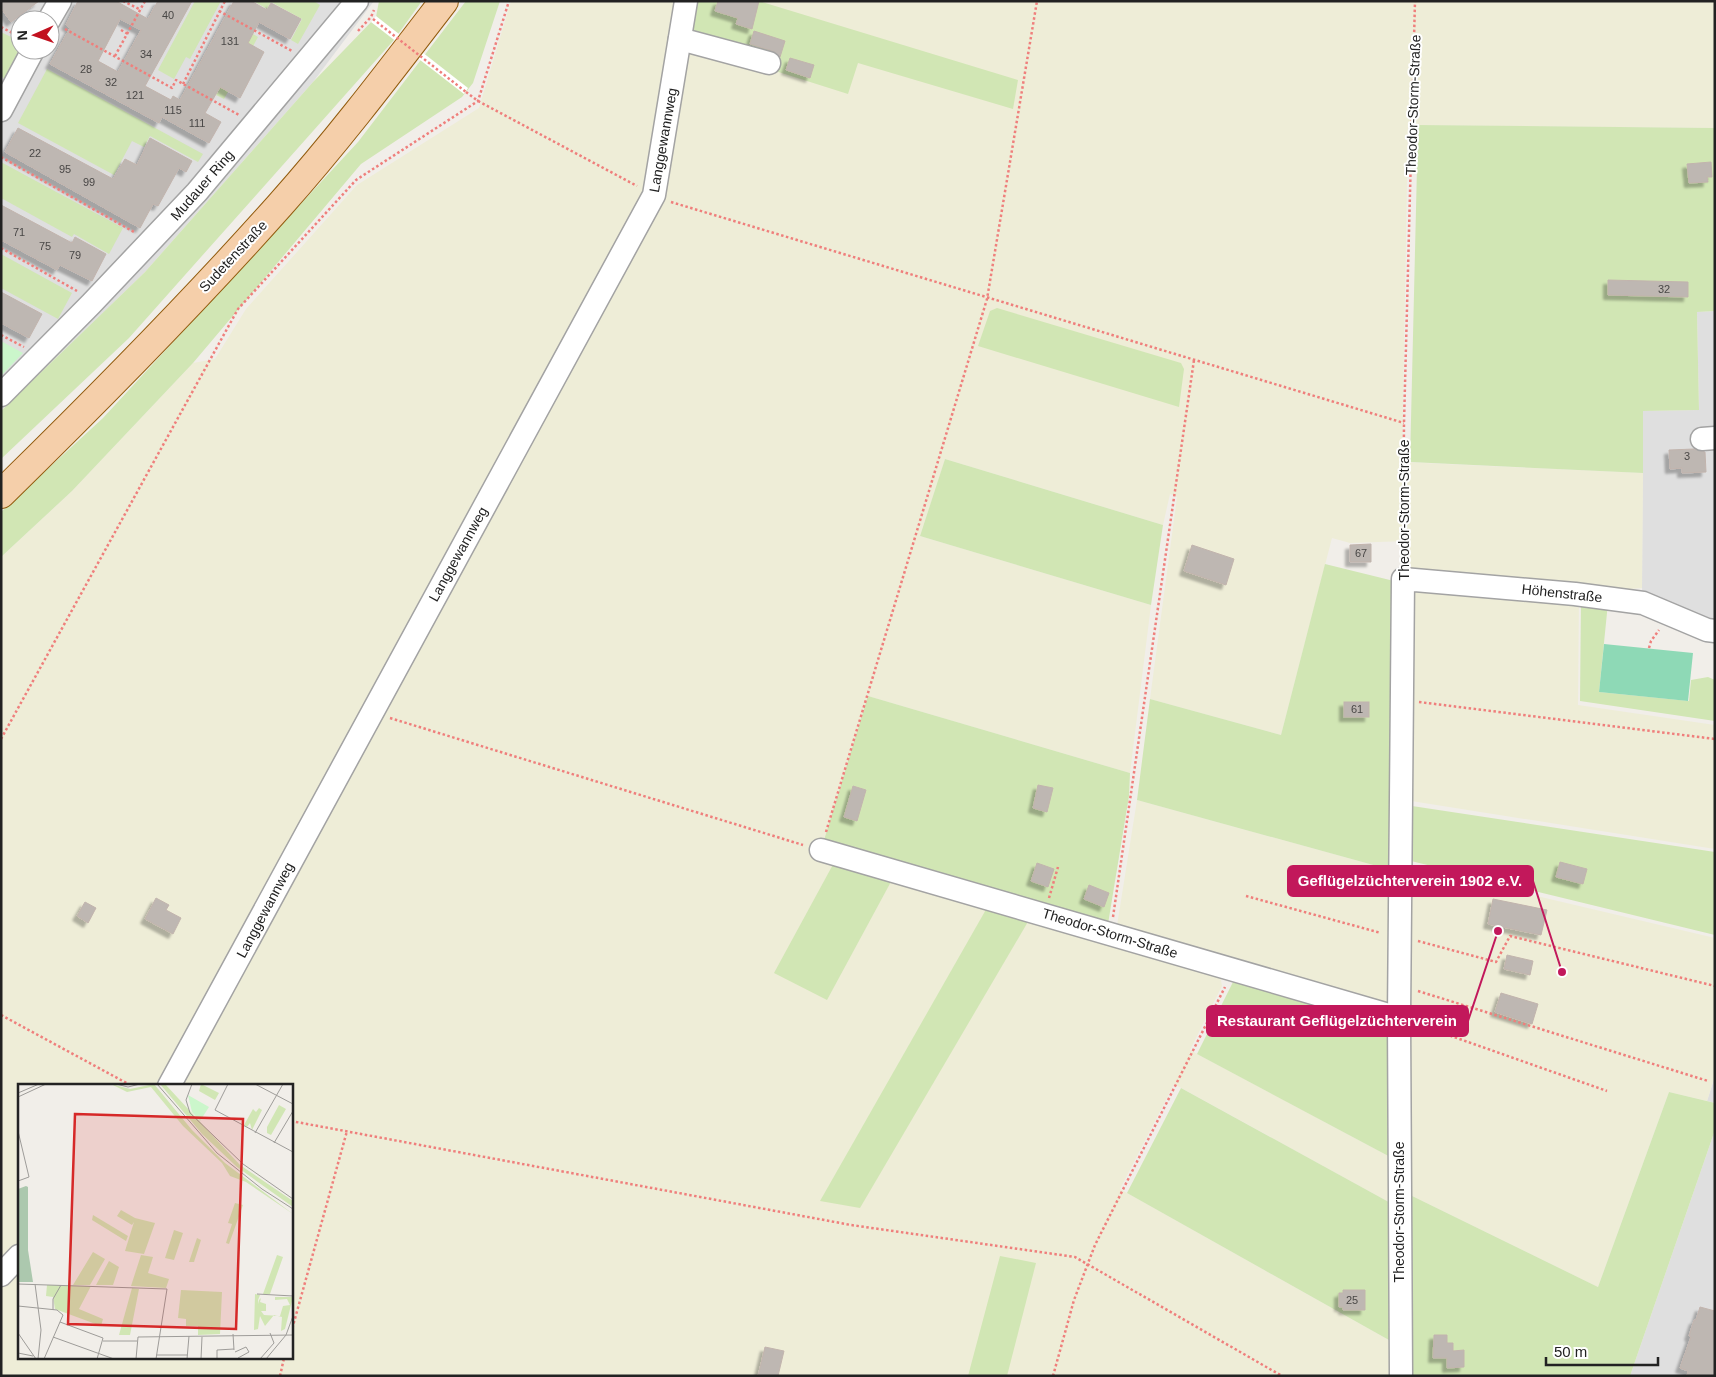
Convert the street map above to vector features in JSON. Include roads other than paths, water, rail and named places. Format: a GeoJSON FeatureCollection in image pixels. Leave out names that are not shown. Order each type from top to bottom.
{"type":"FeatureCollection","features":[{"type":"Feature","properties":{"kind":"main road","name":"Sudetenstraße"},"geometry":{"type":"LineString","coordinates":[[1,494],[149,348],[282,203],[399,60],[444,1]]}},
{"type":"Feature","properties":{"kind":"street","name":"Langgewannweg"},"geometry":{"type":"LineString","coordinates":[[170,1084],[654,195],[686,1]]}},
{"type":"Feature","properties":{"kind":"street","name":"Mudauer Ring"},"geometry":{"type":"LineString","coordinates":[[1,395],[148,245],[255,124],[308,60],[365,7]]}},
{"type":"Feature","properties":{"kind":"street"},"geometry":{"type":"LineString","coordinates":[[680,38],[770,63]]}},
{"type":"Feature","properties":{"kind":"street"},"geometry":{"type":"LineString","coordinates":[[1,110],[28,60]]}},
{"type":"Feature","properties":{"kind":"street","name":"Höhenstraße"},"geometry":{"type":"LineString","coordinates":[[1403,579],[1575,594],[1643,603],[1706,630],[1715,631]]}},
{"type":"Feature","properties":{"kind":"street","name":"Theodor-Storm-Straße"},"geometry":{"type":"LineString","coordinates":[[1401,1376],[1399,1018],[1403,579]]}},
{"type":"Feature","properties":{"kind":"street","name":"Theodor-Storm-Straße"},"geometry":{"type":"LineString","coordinates":[[821,850],[1399,1018]]}},
{"type":"Feature","properties":{"kind":"street"},"geometry":{"type":"LineString","coordinates":[[1,1275],[18,1257]]}},
{"type":"Feature","properties":{"kind":"place","name":"Restaurant Geflügelzüchterverein"},"geometry":{"type":"Point","coordinates":[1498,931]}},
{"type":"Feature","properties":{"kind":"place","name":"Geflügelzüchterverein 1902 e.V."},"geometry":{"type":"Point","coordinates":[1562,972]}}]}
